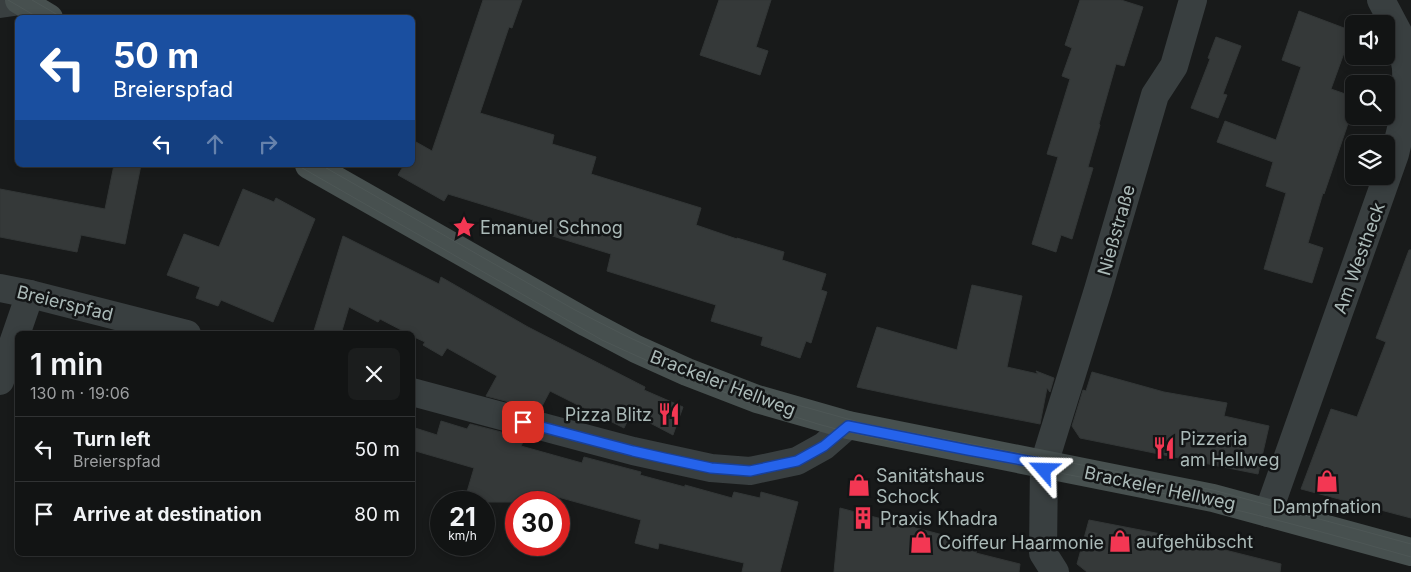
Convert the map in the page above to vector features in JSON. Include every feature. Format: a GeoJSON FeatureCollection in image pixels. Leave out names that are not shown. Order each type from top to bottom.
{"type":"FeatureCollection","features":[{"type":"Feature","properties":{"kind":"main road"},"geometry":{"type":"LineString","coordinates":[[16,1],[43,15]]}},
{"type":"Feature","properties":{"kind":"main road","name":"Brackeler Hellweg"},"geometry":{"type":"LineString","coordinates":[[313,167],[636,349],[687,372],[757,399],[848,426],[1213,498],[1411,552]]}},
{"type":"Feature","properties":{"kind":"street","name":"Nießstraße"},"geometry":{"type":"LineString","coordinates":[[1055,572],[1043,553],[1044,464],[1098,290],[1155,95],[1174,66],[1193,0]]}},
{"type":"Feature","properties":{"kind":"street","name":"Am Westheck"},"geometry":{"type":"LineString","coordinates":[[1268,513],[1395,154],[1407,103],[1406,36],[1381,0]]}},
{"type":"Feature","properties":{"kind":"street","name":"Breierspfad"},"geometry":{"type":"LineString","coordinates":[[0,288],[175,331]]}},
{"type":"Feature","properties":{"kind":"street"},"geometry":{"type":"LineString","coordinates":[[17,331],[30,294]]}},
{"type":"Feature","properties":{"kind":"street"},"geometry":{"type":"LineString","coordinates":[[0,381],[15,338]]}},
{"type":"Feature","properties":{"kind":"street"},"geometry":{"type":"LineString","coordinates":[[415,393],[633,451],[711,468],[750,471],[797,461],[824,446],[848,426]]}},
{"type":"Feature","properties":{"kind":"building"},"geometry":{"type":"Polygon","coordinates":[[[483,0],[522,0],[512,28],[509,27],[480,113],[554,135],[552,144],[596,157],[591,174],[701,208],[696,225],[784,252],[782,260],[826,274],[821,290],[827,292],[811,343],[806,341],[800,358],[761,345],[763,337],[711,321],[716,305],[607,271],[611,254],[530,229],[533,220],[448,194],[444,201],[398,175],[403,167],[415,167],[416,142],[432,151],[483,0]]]}},
{"type":"Feature","properties":{"kind":"building"},"geometry":{"type":"Polygon","coordinates":[[[719,0],[771,0],[756,47],[768,51],[760,75],[700,55],[719,0]]]}},
{"type":"Feature","properties":{"kind":"building"},"geometry":{"type":"Polygon","coordinates":[[[1080,0],[1121,0],[1143,7],[1124,66],[1116,64],[1088,167],[1093,168],[1072,239],[1061,235],[1056,252],[1032,244],[1058,157],[1047,154],[1070,79],[1062,76],[1072,48],[1065,45],[1080,0]]]}},
{"type":"Feature","properties":{"kind":"building"},"geometry":{"type":"Polygon","coordinates":[[[1299,11],[1345,28],[1345,50],[1331,89],[1345,94],[1345,125],[1348,125],[1323,193],[1308,243],[1323,248],[1312,283],[1264,269],[1286,193],[1266,186],[1273,162],[1217,142],[1225,121],[1276,140],[1301,67],[1282,60],[1299,11]]]}},
{"type":"Feature","properties":{"kind":"building"},"geometry":{"type":"Polygon","coordinates":[[[1216,37],[1241,46],[1223,94],[1227,95],[1218,118],[1191,108],[1210,59],[1208,58],[1216,37]]]}},
{"type":"Feature","properties":{"kind":"building"},"geometry":{"type":"Polygon","coordinates":[[[114,167],[141,167],[125,244],[81,235],[77,252],[0,237],[0,189],[105,209],[114,167]]]}},
{"type":"Feature","properties":{"kind":"building"},"geometry":{"type":"Polygon","coordinates":[[[243,189],[274,202],[276,198],[315,219],[273,322],[221,300],[218,306],[196,298],[200,287],[167,275],[184,234],[219,247],[243,189]]]}},
{"type":"Feature","properties":{"kind":"building"},"geometry":{"type":"Polygon","coordinates":[[[343,236],[439,284],[441,277],[528,327],[645,387],[644,390],[683,407],[673,435],[631,413],[624,428],[550,391],[540,410],[486,396],[497,376],[447,348],[442,356],[423,345],[425,342],[415,337],[415,331],[403,331],[380,319],[378,322],[349,307],[342,331],[314,331],[343,236]]]}},
{"type":"Feature","properties":{"kind":"building"},"geometry":{"type":"Polygon","coordinates":[[[1409,250],[1411,250],[1411,518],[1301,489],[1331,409],[1357,417],[1386,342],[1376,338],[1409,250]]]}},
{"type":"Feature","properties":{"kind":"building"},"geometry":{"type":"Polygon","coordinates":[[[972,285],[1022,296],[1007,367],[1038,374],[1036,371],[1054,378],[1050,392],[1047,388],[1040,424],[857,387],[877,327],[957,350],[972,285]]]}},
{"type":"Feature","properties":{"kind":"building"},"geometry":{"type":"Polygon","coordinates":[[[1092,372],[1164,392],[1227,403],[1224,416],[1269,426],[1258,474],[1080,438],[1072,426],[1083,390],[1086,391],[1092,372]]]}},
{"type":"Feature","properties":{"kind":"building"},"geometry":{"type":"Polygon","coordinates":[[[441,421],[467,429],[470,424],[525,438],[521,446],[582,463],[584,457],[641,472],[640,475],[732,498],[734,492],[760,498],[761,492],[798,502],[780,572],[742,572],[744,563],[659,543],[658,549],[635,543],[641,520],[570,500],[570,491],[505,491],[505,502],[495,502],[495,491],[467,491],[474,468],[415,451],[415,428],[437,435],[441,421]]]}},
{"type":"Feature","properties":{"kind":"building"},"geometry":{"type":"Polygon","coordinates":[[[840,508],[978,546],[976,553],[1020,564],[1019,572],[834,572],[840,508]]]}},
{"type":"Feature","properties":{"kind":"building"},"geometry":{"type":"Polygon","coordinates":[[[1089,520],[1161,534],[1281,564],[1280,572],[1087,572],[1077,564],[1089,520]]]}},
{"type":"Feature","properties":{"kind":"tram line"},"geometry":{"type":"LineString","coordinates":[[8,0],[34,15]]}},
{"type":"Feature","properties":{"kind":"tram line"},"geometry":{"type":"LineString","coordinates":[[32,0],[58,15]]}},
{"type":"Feature","properties":{"kind":"tram line"},"geometry":{"type":"LineString","coordinates":[[300,167],[602,340],[655,364],[763,406],[818,424],[876,438],[1118,484],[1227,508],[1320,531],[1411,557]]}},
{"type":"Feature","properties":{"kind":"tram line"},"geometry":{"type":"LineString","coordinates":[[325,167],[575,310],[695,368],[754,391],[862,423],[1213,490],[1411,544]]}},
{"type":"Feature","properties":{"kind":"place","name":"Emanuel Schnog"},"geometry":{"type":"Point","coordinates":[464,227]}},
{"type":"Feature","properties":{"kind":"place","name":"Pizza Blitz"},"geometry":{"type":"Point","coordinates":[669,414]}},
{"type":"Feature","properties":{"kind":"place","name":"Pizzeria am Hellweg"},"geometry":{"type":"Point","coordinates":[1164,448]}},
{"type":"Feature","properties":{"kind":"place","name":"Dampfnation"},"geometry":{"type":"Point","coordinates":[1327,481]}},
{"type":"Feature","properties":{"kind":"place","name":"Sanitätshaus Schock"},"geometry":{"type":"Point","coordinates":[859,485]}},
{"type":"Feature","properties":{"kind":"place","name":"Praxis Khadra"},"geometry":{"type":"Point","coordinates":[863,518]}},
{"type":"Feature","properties":{"kind":"place","name":"aufgehübscht"},"geometry":{"type":"Point","coordinates":[1120,541]}},
{"type":"Feature","properties":{"kind":"place","name":"Coiffeur Haarmonie"},"geometry":{"type":"Point","coordinates":[921,542]}},
{"type":"Feature","properties":{"kind":"route"},"geometry":{"type":"LineString","coordinates":[[523,422],[633,451],[711,468],[750,471],[797,461],[824,446],[848,426],[1044,464],[1044,470]]}}]}
